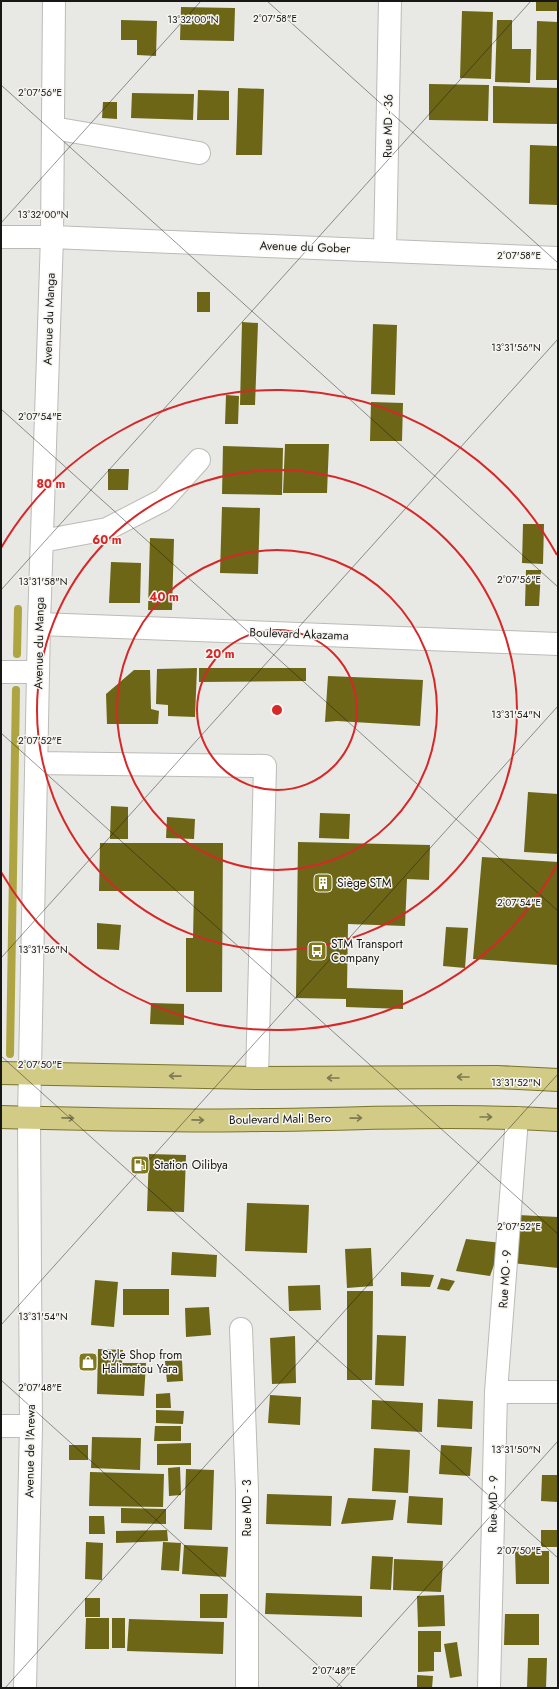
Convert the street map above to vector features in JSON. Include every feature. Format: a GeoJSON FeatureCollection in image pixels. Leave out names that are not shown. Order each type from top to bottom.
{"type":"FeatureCollection","features":[{"type":"Feature","properties":{"kind":"main road"},"geometry":{"type":"LineString","coordinates":[[1,1073],[257,1078],[497,1077],[558,1080]]}},
{"type":"Feature","properties":{"kind":"main road","name":"Boulevard Mali Bero"},"geometry":{"type":"LineString","coordinates":[[1,1117],[259,1120],[426,1117],[558,1120]]}},
{"type":"Feature","properties":{"kind":"street","name":"Avenue du Manga"},"geometry":{"type":"LineString","coordinates":[[29,1118],[39,624],[52,237],[54,1]]}},
{"type":"Feature","properties":{"kind":"street","name":"Rue MD - 36"},"geometry":{"type":"LineString","coordinates":[[385,250],[390,1]]}},
{"type":"Feature","properties":{"kind":"street"},"geometry":{"type":"LineString","coordinates":[[53,128],[199,153]]}},
{"type":"Feature","properties":{"kind":"street","name":"Avenue du Gober"},"geometry":{"type":"LineString","coordinates":[[1,237],[52,237],[558,258]]}},
{"type":"Feature","properties":{"kind":"street"},"geometry":{"type":"LineString","coordinates":[[42,541],[107,529],[163,500],[199,460]]}},
{"type":"Feature","properties":{"kind":"street","name":"Boulevard Akazama"},"geometry":{"type":"LineString","coordinates":[[39,624],[558,644]]}},
{"type":"Feature","properties":{"kind":"street"},"geometry":{"type":"LineString","coordinates":[[1,672],[38,672]]}},
{"type":"Feature","properties":{"kind":"street"},"geometry":{"type":"LineString","coordinates":[[37,763],[266,766],[257,1078]]}},
{"type":"Feature","properties":{"kind":"street","name":"Avenue de l'Arewa"},"geometry":{"type":"LineString","coordinates":[[25,1688],[31,1426],[29,1118]]}},
{"type":"Feature","properties":{"kind":"street","name":"Rue MO - 9"},"geometry":{"type":"LineString","coordinates":[[496,1392],[517,1118]]}},
{"type":"Feature","properties":{"kind":"street","name":"Rue MD - 3"},"geometry":{"type":"LineString","coordinates":[[241,1329],[248,1490],[247,1688]]}},
{"type":"Feature","properties":{"kind":"street"},"geometry":{"type":"LineString","coordinates":[[496,1392],[558,1392]]}},
{"type":"Feature","properties":{"kind":"street","name":"Rue MD - 9"},"geometry":{"type":"LineString","coordinates":[[489,1688],[496,1392]]}},
{"type":"Feature","properties":{"kind":"street"},"geometry":{"type":"LineString","coordinates":[[1,1426],[31,1426]]}},
{"type":"Feature","properties":{"kind":"building"},"geometry":{"type":"Polygon","coordinates":[[[536,1],[558,1],[558,11],[536,11],[536,1]]]}},
{"type":"Feature","properties":{"kind":"building"},"geometry":{"type":"Polygon","coordinates":[[[181,7],[235,8],[234,41],[180,40],[181,7]]]}},
{"type":"Feature","properties":{"kind":"building"},"geometry":{"type":"Polygon","coordinates":[[[462,11],[493,12],[491,79],[460,78],[462,11]]]}},
{"type":"Feature","properties":{"kind":"building"},"geometry":{"type":"Polygon","coordinates":[[[121,20],[157,21],[156,56],[137,55],[137,40],[121,40],[121,20]]]}},
{"type":"Feature","properties":{"kind":"building"},"geometry":{"type":"Polygon","coordinates":[[[497,20],[512,20],[512,49],[531,49],[530,83],[495,82],[497,20]]]}},
{"type":"Feature","properties":{"kind":"building"},"geometry":{"type":"Polygon","coordinates":[[[537,21],[558,22],[558,80],[536,80],[537,21]]]}},
{"type":"Feature","properties":{"kind":"building"},"geometry":{"type":"Polygon","coordinates":[[[429,84],[489,85],[488,121],[429,120],[429,84]]]}},
{"type":"Feature","properties":{"kind":"building"},"geometry":{"type":"Polygon","coordinates":[[[493,86],[558,88],[558,124],[493,123],[493,86]]]}},
{"type":"Feature","properties":{"kind":"building"},"geometry":{"type":"Polygon","coordinates":[[[238,88],[264,89],[262,155],[236,155],[238,88]]]}},
{"type":"Feature","properties":{"kind":"building"},"geometry":{"type":"Polygon","coordinates":[[[198,90],[229,91],[229,120],[197,120],[198,90]]]}},
{"type":"Feature","properties":{"kind":"building"},"geometry":{"type":"Polygon","coordinates":[[[132,93],[194,94],[193,120],[131,118],[132,93]]]}},
{"type":"Feature","properties":{"kind":"building"},"geometry":{"type":"Polygon","coordinates":[[[103,102],[117,102],[117,119],[102,118],[103,102]]]}},
{"type":"Feature","properties":{"kind":"building"},"geometry":{"type":"Polygon","coordinates":[[[530,145],[558,146],[558,205],[529,204],[530,145]]]}},
{"type":"Feature","properties":{"kind":"building"},"geometry":{"type":"Polygon","coordinates":[[[197,292],[210,292],[210,312],[197,312],[197,292]]]}},
{"type":"Feature","properties":{"kind":"building"},"geometry":{"type":"Polygon","coordinates":[[[242,322],[258,323],[255,405],[240,405],[242,322]]]}},
{"type":"Feature","properties":{"kind":"building"},"geometry":{"type":"Polygon","coordinates":[[[373,324],[397,325],[395,395],[371,394],[373,324]]]}},
{"type":"Feature","properties":{"kind":"building"},"geometry":{"type":"Polygon","coordinates":[[[226,395],[239,396],[238,424],[225,424],[226,395]]]}},
{"type":"Feature","properties":{"kind":"building"},"geometry":{"type":"Polygon","coordinates":[[[371,402],[403,403],[402,441],[370,441],[371,402]]]}},
{"type":"Feature","properties":{"kind":"building"},"geometry":{"type":"Polygon","coordinates":[[[285,444],[329,444],[327,493],[283,493],[285,444]]]}},
{"type":"Feature","properties":{"kind":"building"},"geometry":{"type":"Polygon","coordinates":[[[223,446],[283,448],[282,495],[222,494],[223,446]]]}},
{"type":"Feature","properties":{"kind":"building"},"geometry":{"type":"Polygon","coordinates":[[[108,469],[129,469],[128,490],[108,490],[108,469]]]}},
{"type":"Feature","properties":{"kind":"building"},"geometry":{"type":"Polygon","coordinates":[[[222,507],[260,508],[258,574],[220,573],[222,507]]]}},
{"type":"Feature","properties":{"kind":"building"},"geometry":{"type":"Polygon","coordinates":[[[523,524],[544,524],[543,564],[522,563],[523,524]]]}},
{"type":"Feature","properties":{"kind":"building"},"geometry":{"type":"Polygon","coordinates":[[[150,538],[174,539],[172,610],[148,610],[150,538]]]}},
{"type":"Feature","properties":{"kind":"building"},"geometry":{"type":"Polygon","coordinates":[[[111,562],[141,563],[140,603],[109,603],[111,562]]]}},
{"type":"Feature","properties":{"kind":"building"},"geometry":{"type":"Polygon","coordinates":[[[526,570],[541,570],[539,606],[525,606],[526,570]]]}},
{"type":"Feature","properties":{"kind":"building"},"geometry":{"type":"Polygon","coordinates":[[[197,668],[195,717],[168,716],[168,705],[156,704],[157,669],[197,668]]]}},
{"type":"Feature","properties":{"kind":"building"},"geometry":{"type":"Polygon","coordinates":[[[199,668],[306,668],[306,681],[199,682],[199,668]]]}},
{"type":"Feature","properties":{"kind":"building"},"geometry":{"type":"Polygon","coordinates":[[[134,670],[150,670],[151,709],[159,711],[158,724],[107,724],[106,694],[134,670]]]}},
{"type":"Feature","properties":{"kind":"building"},"geometry":{"type":"Polygon","coordinates":[[[328,676],[423,680],[420,726],[337,721],[325,722],[328,676]]]}},
{"type":"Feature","properties":{"kind":"building"},"geometry":{"type":"Polygon","coordinates":[[[528,792],[558,794],[558,854],[524,852],[528,792]]]}},
{"type":"Feature","properties":{"kind":"building"},"geometry":{"type":"Polygon","coordinates":[[[111,806],[128,807],[128,839],[110,839],[111,806]]]}},
{"type":"Feature","properties":{"kind":"building"},"geometry":{"type":"Polygon","coordinates":[[[320,813],[350,814],[349,839],[319,838],[320,813]]]}},
{"type":"Feature","properties":{"kind":"building"},"geometry":{"type":"Polygon","coordinates":[[[167,817],[195,819],[194,839],[166,838],[167,817]]]}},
{"type":"Feature","properties":{"kind":"building"},"geometry":{"type":"Polygon","coordinates":[[[298,842],[430,845],[429,880],[407,879],[405,926],[348,924],[347,988],[403,990],[403,1009],[346,1007],[346,999],[296,998],[298,842]]]}},
{"type":"Feature","properties":{"kind":"building"},"geometry":{"type":"Polygon","coordinates":[[[100,843],[223,843],[222,992],[186,992],[186,938],[193,938],[194,891],[99,891],[100,843]]]}},
{"type":"Feature","properties":{"kind":"building"},"geometry":{"type":"Polygon","coordinates":[[[482,857],[558,862],[558,965],[473,959],[482,857]]]}},
{"type":"Feature","properties":{"kind":"building"},"geometry":{"type":"Polygon","coordinates":[[[97,923],[121,925],[119,950],[97,949],[97,923]]]}},
{"type":"Feature","properties":{"kind":"building"},"geometry":{"type":"Polygon","coordinates":[[[446,927],[468,928],[465,968],[443,966],[446,927]]]}},
{"type":"Feature","properties":{"kind":"building"},"geometry":{"type":"Polygon","coordinates":[[[151,1003],[184,1004],[184,1025],[150,1024],[151,1003]]]}},
{"type":"Feature","properties":{"kind":"building"},"geometry":{"type":"Polygon","coordinates":[[[149,1154],[186,1155],[184,1212],[147,1211],[149,1154]]]}},
{"type":"Feature","properties":{"kind":"building"},"geometry":{"type":"Polygon","coordinates":[[[247,1203],[309,1205],[307,1253],[245,1251],[247,1203]]]}},
{"type":"Feature","properties":{"kind":"building"},"geometry":{"type":"Polygon","coordinates":[[[518,1215],[558,1217],[558,1268],[512,1263],[518,1215]]]}},
{"type":"Feature","properties":{"kind":"building"},"geometry":{"type":"Polygon","coordinates":[[[466,1239],[502,1243],[490,1276],[456,1271],[466,1239]]]}},
{"type":"Feature","properties":{"kind":"building"},"geometry":{"type":"Polygon","coordinates":[[[371,1248],[373,1286],[347,1288],[345,1249],[371,1248]]]}},
{"type":"Feature","properties":{"kind":"building"},"geometry":{"type":"Polygon","coordinates":[[[172,1252],[217,1255],[216,1277],[171,1275],[172,1252]]]}},
{"type":"Feature","properties":{"kind":"building"},"geometry":{"type":"Polygon","coordinates":[[[401,1272],[434,1275],[430,1287],[401,1286],[401,1272]]]}},
{"type":"Feature","properties":{"kind":"building"},"geometry":{"type":"Polygon","coordinates":[[[441,1278],[455,1281],[449,1291],[437,1289],[441,1278]]]}},
{"type":"Feature","properties":{"kind":"building"},"geometry":{"type":"Polygon","coordinates":[[[95,1280],[118,1282],[114,1327],[91,1325],[95,1280]]]}},
{"type":"Feature","properties":{"kind":"building"},"geometry":{"type":"Polygon","coordinates":[[[320,1285],[321,1310],[289,1311],[288,1286],[320,1285]]]}},
{"type":"Feature","properties":{"kind":"building"},"geometry":{"type":"Polygon","coordinates":[[[123,1289],[169,1289],[169,1315],[123,1315],[123,1289]]]}},
{"type":"Feature","properties":{"kind":"building"},"geometry":{"type":"Polygon","coordinates":[[[347,1291],[373,1291],[372,1380],[347,1380],[347,1291]]]}},
{"type":"Feature","properties":{"kind":"building"},"geometry":{"type":"Polygon","coordinates":[[[209,1307],[211,1335],[186,1337],[185,1308],[209,1307]]]}},
{"type":"Feature","properties":{"kind":"building"},"geometry":{"type":"Polygon","coordinates":[[[377,1335],[406,1336],[404,1386],[375,1385],[377,1335]]]}},
{"type":"Feature","properties":{"kind":"building"},"geometry":{"type":"Polygon","coordinates":[[[295,1336],[296,1383],[272,1384],[270,1338],[295,1336]]]}},
{"type":"Feature","properties":{"kind":"building"},"geometry":{"type":"Polygon","coordinates":[[[98,1349],[123,1350],[122,1363],[146,1363],[144,1396],[97,1394],[98,1349]]]}},
{"type":"Feature","properties":{"kind":"building"},"geometry":{"type":"Polygon","coordinates":[[[182,1360],[183,1381],[167,1382],[165,1361],[182,1360]]]}},
{"type":"Feature","properties":{"kind":"building"},"geometry":{"type":"Polygon","coordinates":[[[170,1393],[171,1408],[156,1408],[156,1394],[170,1393]]]}},
{"type":"Feature","properties":{"kind":"building"},"geometry":{"type":"Polygon","coordinates":[[[270,1395],[301,1397],[300,1425],[268,1423],[270,1395]]]}},
{"type":"Feature","properties":{"kind":"building"},"geometry":{"type":"Polygon","coordinates":[[[438,1399],[473,1401],[472,1429],[437,1427],[438,1399]]]}},
{"type":"Feature","properties":{"kind":"building"},"geometry":{"type":"Polygon","coordinates":[[[372,1400],[423,1403],[422,1432],[371,1429],[372,1400]]]}},
{"type":"Feature","properties":{"kind":"building"},"geometry":{"type":"Polygon","coordinates":[[[156,1410],[184,1411],[183,1424],[156,1423],[156,1410]]]}},
{"type":"Feature","properties":{"kind":"building"},"geometry":{"type":"Polygon","coordinates":[[[155,1426],[181,1426],[181,1441],[154,1441],[155,1426]]]}},
{"type":"Feature","properties":{"kind":"building"},"geometry":{"type":"Polygon","coordinates":[[[92,1437],[141,1438],[140,1470],[91,1468],[92,1437]]]}},
{"type":"Feature","properties":{"kind":"building"},"geometry":{"type":"Polygon","coordinates":[[[191,1443],[191,1465],[157,1465],[157,1444],[191,1443]]]}},
{"type":"Feature","properties":{"kind":"building"},"geometry":{"type":"Polygon","coordinates":[[[69,1445],[88,1445],[88,1460],[69,1460],[69,1445]]]}},
{"type":"Feature","properties":{"kind":"building"},"geometry":{"type":"Polygon","coordinates":[[[441,1445],[472,1447],[470,1476],[439,1474],[441,1445]]]}},
{"type":"Feature","properties":{"kind":"building"},"geometry":{"type":"Polygon","coordinates":[[[374,1448],[410,1450],[408,1493],[372,1491],[374,1448]]]}},
{"type":"Feature","properties":{"kind":"building"},"geometry":{"type":"Polygon","coordinates":[[[180,1467],[181,1495],[169,1496],[168,1468],[180,1467]]]}},
{"type":"Feature","properties":{"kind":"building"},"geometry":{"type":"Polygon","coordinates":[[[186,1469],[214,1470],[212,1530],[184,1529],[186,1469]]]}},
{"type":"Feature","properties":{"kind":"building"},"geometry":{"type":"Polygon","coordinates":[[[90,1472],[164,1474],[163,1507],[89,1506],[90,1472]]]}},
{"type":"Feature","properties":{"kind":"building"},"geometry":{"type":"Polygon","coordinates":[[[542,1475],[558,1475],[558,1502],[541,1501],[542,1475]]]}},
{"type":"Feature","properties":{"kind":"building"},"geometry":{"type":"Polygon","coordinates":[[[267,1494],[332,1496],[331,1526],[266,1524],[267,1494]]]}},
{"type":"Feature","properties":{"kind":"building"},"geometry":{"type":"Polygon","coordinates":[[[409,1496],[443,1498],[442,1525],[407,1523],[409,1496]]]}},
{"type":"Feature","properties":{"kind":"building"},"geometry":{"type":"Polygon","coordinates":[[[348,1498],[396,1500],[393,1520],[341,1524],[348,1498]]]}},
{"type":"Feature","properties":{"kind":"building"},"geometry":{"type":"Polygon","coordinates":[[[121,1508],[166,1509],[166,1524],[121,1523],[121,1508]]]}},
{"type":"Feature","properties":{"kind":"building"},"geometry":{"type":"Polygon","coordinates":[[[89,1516],[104,1516],[105,1534],[89,1534],[89,1516]]]}},
{"type":"Feature","properties":{"kind":"building"},"geometry":{"type":"Polygon","coordinates":[[[167,1530],[168,1541],[116,1543],[116,1531],[167,1530]]]}},
{"type":"Feature","properties":{"kind":"building"},"geometry":{"type":"Polygon","coordinates":[[[541,1530],[558,1530],[558,1547],[541,1547],[541,1530]]]}},
{"type":"Feature","properties":{"kind":"building"},"geometry":{"type":"Polygon","coordinates":[[[86,1542],[103,1543],[102,1580],[85,1579],[86,1542]]]}},
{"type":"Feature","properties":{"kind":"building"},"geometry":{"type":"Polygon","coordinates":[[[163,1542],[181,1543],[179,1571],[161,1570],[163,1542]]]}},
{"type":"Feature","properties":{"kind":"building"},"geometry":{"type":"Polygon","coordinates":[[[184,1545],[228,1547],[226,1577],[182,1574],[184,1545]]]}},
{"type":"Feature","properties":{"kind":"building"},"geometry":{"type":"Polygon","coordinates":[[[515,1551],[549,1551],[549,1584],[516,1584],[515,1551]]]}},
{"type":"Feature","properties":{"kind":"building"},"geometry":{"type":"Polygon","coordinates":[[[372,1556],[393,1557],[391,1590],[370,1589],[372,1556]]]}},
{"type":"Feature","properties":{"kind":"building"},"geometry":{"type":"Polygon","coordinates":[[[394,1559],[443,1561],[441,1592],[393,1590],[394,1559]]]}},
{"type":"Feature","properties":{"kind":"building"},"geometry":{"type":"Polygon","coordinates":[[[266,1593],[362,1596],[362,1617],[265,1614],[266,1593]]]}},
{"type":"Feature","properties":{"kind":"building"},"geometry":{"type":"Polygon","coordinates":[[[200,1594],[228,1594],[227,1618],[200,1618],[200,1594]]]}},
{"type":"Feature","properties":{"kind":"building"},"geometry":{"type":"Polygon","coordinates":[[[444,1595],[445,1626],[418,1627],[417,1596],[444,1595]]]}},
{"type":"Feature","properties":{"kind":"building"},"geometry":{"type":"Polygon","coordinates":[[[85,1598],[100,1598],[100,1617],[85,1617],[85,1598]]]}},
{"type":"Feature","properties":{"kind":"building"},"geometry":{"type":"Polygon","coordinates":[[[505,1614],[539,1614],[539,1645],[504,1645],[505,1614]]]}},
{"type":"Feature","properties":{"kind":"building"},"geometry":{"type":"Polygon","coordinates":[[[86,1618],[109,1618],[109,1649],[85,1649],[86,1618]]]}},
{"type":"Feature","properties":{"kind":"building"},"geometry":{"type":"Polygon","coordinates":[[[112,1618],[125,1618],[125,1648],[112,1648],[112,1618]]]}},
{"type":"Feature","properties":{"kind":"building"},"geometry":{"type":"Polygon","coordinates":[[[129,1619],[224,1622],[223,1654],[127,1651],[129,1619]]]}},
{"type":"Feature","properties":{"kind":"building"},"geometry":{"type":"Polygon","coordinates":[[[418,1631],[441,1631],[441,1652],[434,1652],[434,1671],[418,1672],[418,1631]]]}},
{"type":"Feature","properties":{"kind":"building"},"geometry":{"type":"Polygon","coordinates":[[[457,1642],[462,1676],[450,1678],[444,1644],[457,1642]]]}},
{"type":"Feature","properties":{"kind":"building"},"geometry":{"type":"Polygon","coordinates":[[[528,1658],[547,1658],[546,1688],[527,1688],[528,1658]]]}},
{"type":"Feature","properties":{"kind":"building"},"geometry":{"type":"Polygon","coordinates":[[[417,1675],[433,1676],[432,1688],[417,1688],[417,1675]]]}},
{"type":"Feature","properties":{"kind":"waterway"},"geometry":{"type":"LineString","coordinates":[[17,654],[18,609]]}},
{"type":"Feature","properties":{"kind":"waterway"},"geometry":{"type":"LineString","coordinates":[[10,1054],[16,690]]}},
{"type":"Feature","properties":{"kind":"place","name":"Siège STM"},"geometry":{"type":"Point","coordinates":[323,883]}},
{"type":"Feature","properties":{"kind":"place","name":"STM Transport Company"},"geometry":{"type":"Point","coordinates":[317,951]}},
{"type":"Feature","properties":{"kind":"place","name":"Station Oilibya"},"geometry":{"type":"Point","coordinates":[140,1165]}},
{"type":"Feature","properties":{"kind":"place","name":"Style Shop from Halimatou Yara"},"geometry":{"type":"Point","coordinates":[88,1362]}}]}
